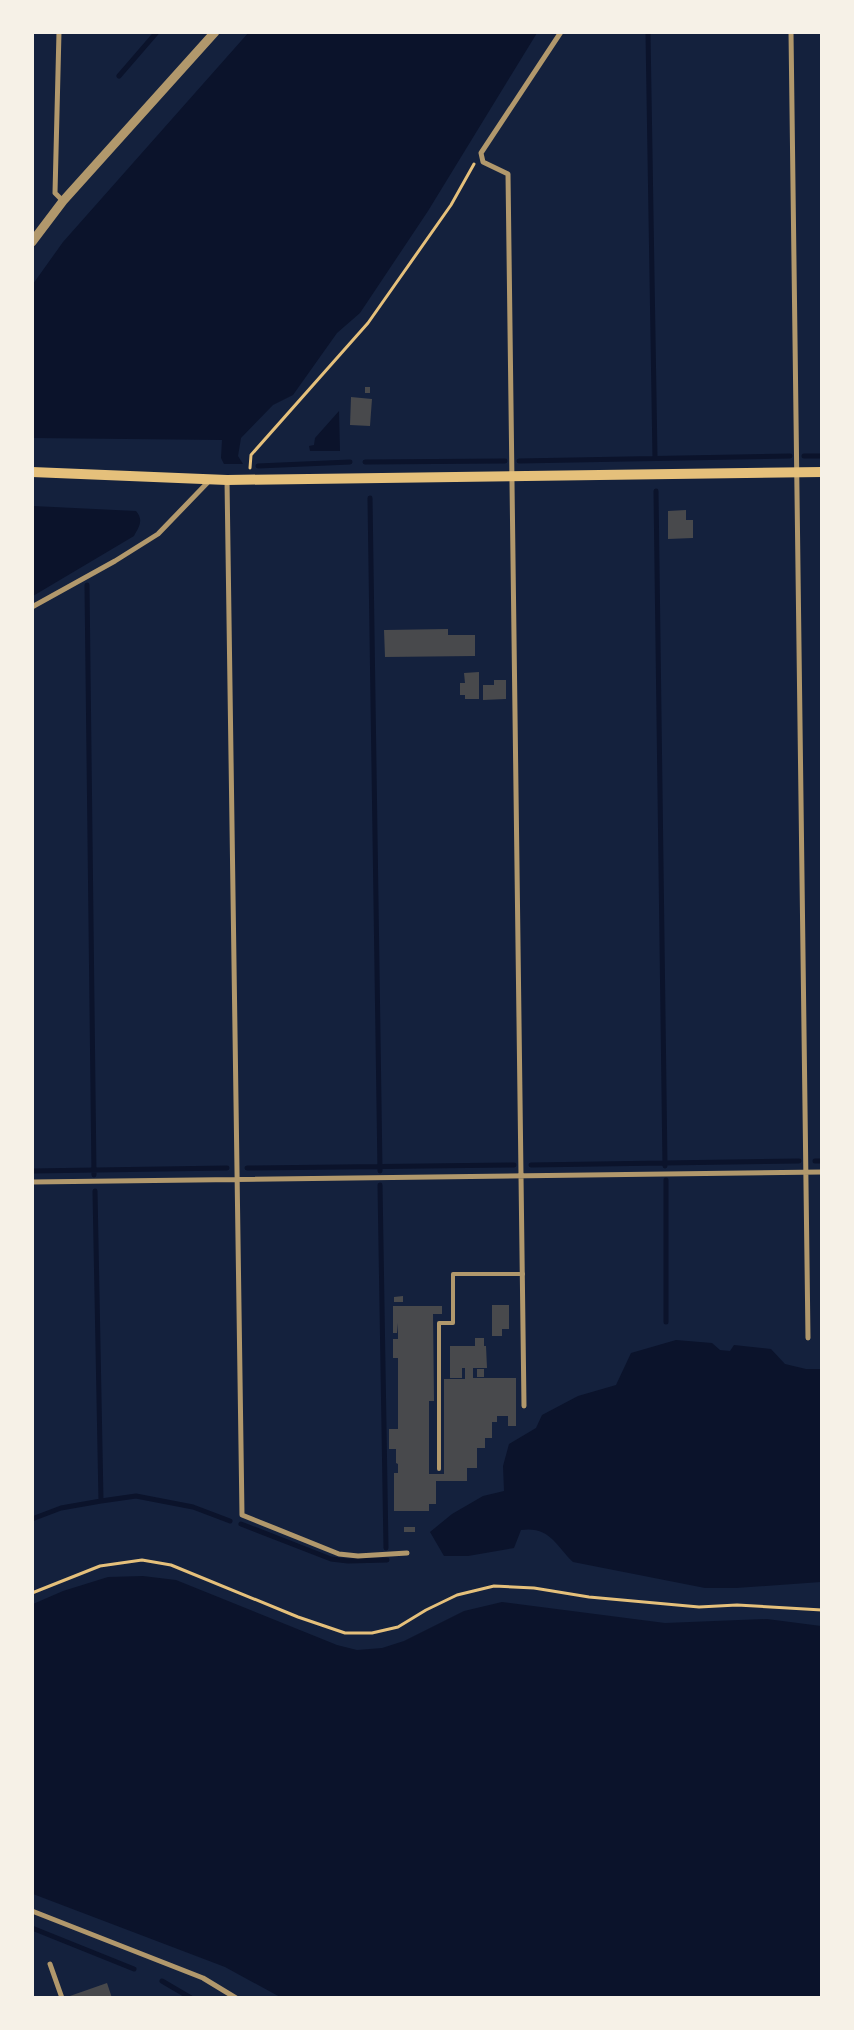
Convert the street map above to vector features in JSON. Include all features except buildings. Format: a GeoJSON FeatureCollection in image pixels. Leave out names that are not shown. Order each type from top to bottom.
{"type":"FeatureCollection","features":[{"type":"Feature","properties":{"kind":"main road"},"geometry":{"type":"LineString","coordinates":[[32,472],[227,480],[822,472]]}},
{"type":"Feature","properties":{"kind":"street"},"geometry":{"type":"LineString","coordinates":[[58,32],[55,193],[63,201]]}},
{"type":"Feature","properties":{"kind":"street"},"geometry":{"type":"LineString","coordinates":[[32,242],[63,201],[215,32]]}},
{"type":"Feature","properties":{"kind":"street"},"geometry":{"type":"LineString","coordinates":[[524,1406],[523,1176],[508,174],[483,162],[481,153],[561,32]]}},
{"type":"Feature","properties":{"kind":"street"},"geometry":{"type":"LineString","coordinates":[[791,32],[808,1338]]}},
{"type":"Feature","properties":{"kind":"street"},"geometry":{"type":"LineString","coordinates":[[32,606],[116,561],[158,534],[211,479]]}},
{"type":"Feature","properties":{"kind":"street"},"geometry":{"type":"LineString","coordinates":[[227,480],[242,1515],[339,1554],[358,1556],[407,1553]]}},
{"type":"Feature","properties":{"kind":"street"},"geometry":{"type":"LineString","coordinates":[[32,1182],[822,1172]]}},
{"type":"Feature","properties":{"kind":"street"},"geometry":{"type":"LineString","coordinates":[[32,1911],[203,1978],[236,1998]]}},
{"type":"Feature","properties":{"kind":"street"},"geometry":{"type":"LineString","coordinates":[[50,1964],[62,1998]]}},
{"type":"Feature","properties":{"kind":"lane"},"geometry":{"type":"LineString","coordinates":[[439,1469],[439,1323],[453,1323],[453,1274],[523,1274]]}},
{"type":"Feature","properties":{"kind":"path"},"geometry":{"type":"LineString","coordinates":[[249,479],[251,455],[368,323],[451,205],[481,153]]}},
{"type":"Feature","properties":{"kind":"path"},"geometry":{"type":"LineString","coordinates":[[32,1593],[100,1566],[142,1560],[171,1565],[298,1617],[346,1633],[372,1632],[398,1626],[457,1595],[494,1586],[534,1588],[589,1597],[699,1607],[737,1605],[822,1610]]}},
{"type":"Feature","properties":{"kind":"water"},"geometry":{"type":"Polygon","coordinates":[[[249,32],[537,33],[428,211],[360,313],[337,333],[293,395],[273,405],[241,438],[238,456],[243,464],[224,464],[221,458],[222,440],[33,438],[33,284],[63,242],[249,32]]]}},
{"type":"Feature","properties":{"kind":"water"},"geometry":{"type":"Polygon","coordinates":[[[339,411],[340,451],[310,451],[309,446],[314,445],[315,438],[339,411]]]}},
{"type":"Feature","properties":{"kind":"water"},"geometry":{"type":"Polygon","coordinates":[[[33,506],[136,511],[140,517],[140,524],[134,536],[33,596],[33,506]]]}},
{"type":"Feature","properties":{"kind":"water"},"geometry":{"type":"Polygon","coordinates":[[[676,1340],[712,1343],[720,1350],[730,1351],[734,1345],[771,1349],[785,1364],[806,1369],[821,1369],[821,1582],[736,1588],[705,1588],[573,1562],[552,1538],[539,1531],[531,1530],[521,1530],[514,1548],[468,1556],[444,1556],[430,1532],[452,1514],[483,1496],[504,1491],[503,1466],[509,1444],[536,1428],[542,1415],[578,1396],[616,1385],[631,1353],[676,1340]]]}},
{"type":"Feature","properties":{"kind":"water"},"geometry":{"type":"Polygon","coordinates":[[[143,1576],[176,1580],[337,1645],[357,1650],[382,1648],[404,1641],[464,1611],[502,1602],[665,1623],[767,1619],[821,1626],[821,1997],[280,1997],[225,1967],[33,1894],[33,1604],[63,1591],[108,1577],[143,1576]]]}},
{"type":"Feature","properties":{"kind":"waterway"},"geometry":{"type":"LineString","coordinates":[[119,76],[157,32]]}},
{"type":"Feature","properties":{"kind":"waterway"},"geometry":{"type":"LineString","coordinates":[[648,33],[655,458]]}},
{"type":"Feature","properties":{"kind":"waterway"},"geometry":{"type":"LineString","coordinates":[[519,461],[790,456]]}},
{"type":"Feature","properties":{"kind":"waterway"},"geometry":{"type":"LineString","coordinates":[[804,456],[822,456]]}},
{"type":"Feature","properties":{"kind":"waterway"},"geometry":{"type":"LineString","coordinates":[[365,462],[505,461]]}},
{"type":"Feature","properties":{"kind":"waterway"},"geometry":{"type":"LineString","coordinates":[[258,466],[350,462]]}},
{"type":"Feature","properties":{"kind":"waterway"},"geometry":{"type":"LineString","coordinates":[[656,491],[665,1166]]}},
{"type":"Feature","properties":{"kind":"waterway"},"geometry":{"type":"LineString","coordinates":[[370,498],[380,1171]]}},
{"type":"Feature","properties":{"kind":"waterway"},"geometry":{"type":"LineString","coordinates":[[87,585],[94,1175]]}},
{"type":"Feature","properties":{"kind":"waterway"},"geometry":{"type":"LineString","coordinates":[[531,1165],[799,1161]]}},
{"type":"Feature","properties":{"kind":"waterway"},"geometry":{"type":"LineString","coordinates":[[815,1161],[822,1161]]}},
{"type":"Feature","properties":{"kind":"waterway"},"geometry":{"type":"LineString","coordinates":[[247,1168],[514,1165]]}},
{"type":"Feature","properties":{"kind":"waterway"},"geometry":{"type":"LineString","coordinates":[[32,1171],[227,1168]]}},
{"type":"Feature","properties":{"kind":"waterway"},"geometry":{"type":"LineString","coordinates":[[666,1180],[666,1322]]}},
{"type":"Feature","properties":{"kind":"waterway"},"geometry":{"type":"LineString","coordinates":[[380,1185],[386,1548]]}},
{"type":"Feature","properties":{"kind":"waterway"},"geometry":{"type":"LineString","coordinates":[[32,1519],[61,1508],[101,1501],[95,1191]]}},
{"type":"Feature","properties":{"kind":"waterway"},"geometry":{"type":"LineString","coordinates":[[101,1501],[136,1496],[193,1507],[230,1521]]}},
{"type":"Feature","properties":{"kind":"waterway"},"geometry":{"type":"LineString","coordinates":[[241,1524],[331,1559],[348,1561],[387,1560]]}},
{"type":"Feature","properties":{"kind":"waterway"},"geometry":{"type":"LineString","coordinates":[[32,1928],[134,1969]]}},
{"type":"Feature","properties":{"kind":"waterway"},"geometry":{"type":"LineString","coordinates":[[162,1981],[191,1998]]}}]}
